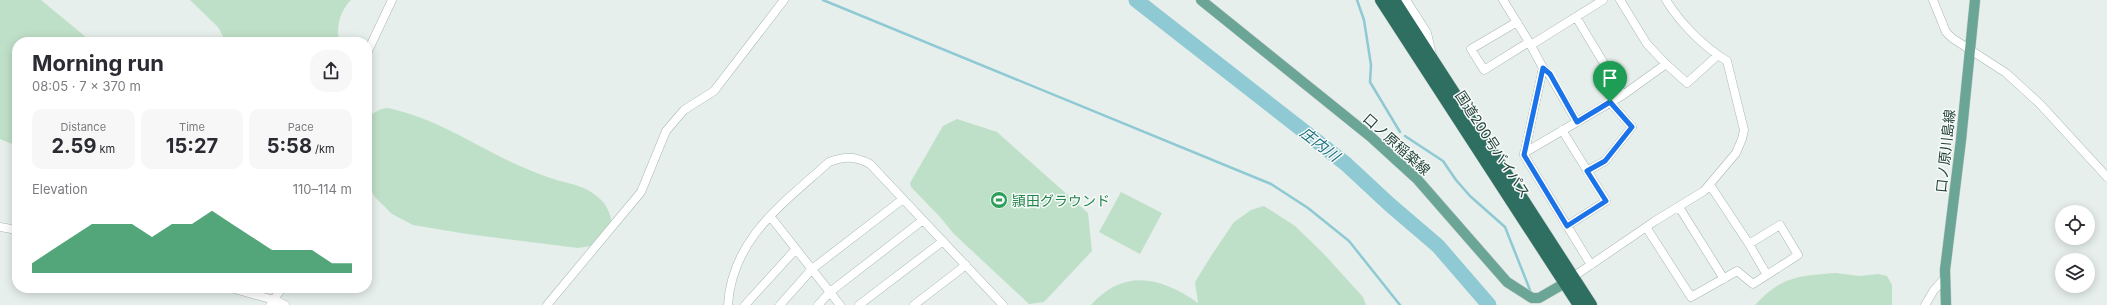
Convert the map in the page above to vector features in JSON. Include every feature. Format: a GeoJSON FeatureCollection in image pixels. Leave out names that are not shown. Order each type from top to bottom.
{"type":"FeatureCollection","features":[{"type":"Feature","properties":{"kind":"highway","name":"国道200号バイパス"},"geometry":{"type":"LineString","coordinates":[[1381,0],[1569,280],[1579,305]]}},
{"type":"Feature","properties":{"kind":"highway"},"geometry":{"type":"LineString","coordinates":[[1394,0],[1569,280],[1591,305]]}},
{"type":"Feature","properties":{"kind":"main road","name":"口ノ原稲築線"},"geometry":{"type":"LineString","coordinates":[[1202,0],[1371,136],[1417,179],[1507,282],[1532,298],[1539,298],[1569,280]]}},
{"type":"Feature","properties":{"kind":"main road","name":"口ノ原川島線"},"geometry":{"type":"LineString","coordinates":[[1946,305],[1945,278],[1975,0]]}},
{"type":"Feature","properties":{"kind":"street"},"geometry":{"type":"LineString","coordinates":[[372,42],[392,0]]}},
{"type":"Feature","properties":{"kind":"street"},"geometry":{"type":"LineString","coordinates":[[547,305],[641,192],[666,131],[684,110],[714,91],[784,0]]}},
{"type":"Feature","properties":{"kind":"street"},"geometry":{"type":"LineString","coordinates":[[1406,0],[1427,33],[1434,62]]}},
{"type":"Feature","properties":{"kind":"street"},"geometry":{"type":"LineString","coordinates":[[1503,0],[1530,43],[1543,68],[1550,74],[1577,122]]}},
{"type":"Feature","properties":{"kind":"street"},"geometry":{"type":"LineString","coordinates":[[1517,22],[1471,49],[1484,70],[1603,0]]}},
{"type":"Feature","properties":{"kind":"street"},"geometry":{"type":"LineString","coordinates":[[1620,0],[1647,44],[1687,83],[1718,55]]}},
{"type":"Feature","properties":{"kind":"street"},"geometry":{"type":"LineString","coordinates":[[1569,280],[1646,227],[1693,200],[1710,185],[1736,153],[1742,140],[1744,130],[1727,61],[1718,55],[1686,25],[1666,0]]}},
{"type":"Feature","properties":{"kind":"street"},"geometry":{"type":"LineString","coordinates":[[1933,0],[1946,32],[1952,38],[2006,73],[2035,99],[2107,177]]}},
{"type":"Feature","properties":{"kind":"street"},"geometry":{"type":"LineString","coordinates":[[1576,17],[1622,95]]}},
{"type":"Feature","properties":{"kind":"street"},"geometry":{"type":"LineString","coordinates":[[1524,153],[1622,95],[1666,64]]}},
{"type":"Feature","properties":{"kind":"street"},"geometry":{"type":"LineString","coordinates":[[1543,68],[1524,153],[1526,161],[1592,265]]}},
{"type":"Feature","properties":{"kind":"street"},"geometry":{"type":"LineString","coordinates":[[1587,171],[1605,161],[1632,127],[1610,102]]}},
{"type":"Feature","properties":{"kind":"street"},"geometry":{"type":"LineString","coordinates":[[1562,130],[1606,201],[1567,226]]}},
{"type":"Feature","properties":{"kind":"street"},"geometry":{"type":"LineString","coordinates":[[728,305],[729,289],[737,266],[756,230],[829,162],[843,157],[859,158],[870,164],[1003,305]]}},
{"type":"Feature","properties":{"kind":"street"},"geometry":{"type":"LineString","coordinates":[[1710,185],[1767,274]]}},
{"type":"Feature","properties":{"kind":"street"},"geometry":{"type":"LineString","coordinates":[[780,305],[812,269],[903,199]]}},
{"type":"Feature","properties":{"kind":"street"},"geometry":{"type":"LineString","coordinates":[[1679,208],[1724,279]]}},
{"type":"Feature","properties":{"kind":"street"},"geometry":{"type":"LineString","coordinates":[[770,216],[840,305]]}},
{"type":"Feature","properties":{"kind":"street"},"geometry":{"type":"LineString","coordinates":[[818,305],[830,292],[923,220]]}},
{"type":"Feature","properties":{"kind":"street"},"geometry":{"type":"LineString","coordinates":[[1646,227],[1691,297],[1737,271],[1753,284],[1798,255],[1780,225],[1749,244]]}},
{"type":"Feature","properties":{"kind":"street"},"geometry":{"type":"LineString","coordinates":[[0,226],[12,229]]}},
{"type":"Feature","properties":{"kind":"street"},"geometry":{"type":"LineString","coordinates":[[859,305],[943,241]]}},
{"type":"Feature","properties":{"kind":"street"},"geometry":{"type":"LineString","coordinates":[[745,305],[796,249]]}},
{"type":"Feature","properties":{"kind":"street"},"geometry":{"type":"LineString","coordinates":[[914,305],[966,265]]}},
{"type":"Feature","properties":{"kind":"street"},"geometry":{"type":"LineString","coordinates":[[1925,305],[1934,290],[1945,278]]}},
{"type":"Feature","properties":{"kind":"street"},"geometry":{"type":"LineString","coordinates":[[245,293],[285,305]]}},
{"type":"Feature","properties":{"kind":"street"},"geometry":{"type":"LineString","coordinates":[[272,302],[278,293]]}},
{"type":"Feature","properties":{"kind":"green space"},"geometry":{"type":"Polygon","coordinates":[[[0,0],[41,0],[86,37],[12,37],[12,144],[0,139],[0,0]]]}},
{"type":"Feature","properties":{"kind":"green space"},"geometry":{"type":"Polygon","coordinates":[[[190,0],[351,0],[344,9],[340,19],[338,37],[223,37],[218,27],[190,0]]]}},
{"type":"Feature","properties":{"kind":"green space"},"geometry":{"type":"Polygon","coordinates":[[[388,108],[423,118],[529,170],[586,189],[604,203],[610,215],[612,224],[591,246],[578,248],[467,234],[413,225],[392,214],[372,192],[372,114],[381,109],[388,108]]]}},
{"type":"Feature","properties":{"kind":"green space","name":"頴田グラウンド"},"geometry":{"type":"Polygon","coordinates":[[[957,119],[997,132],[1088,213],[1092,251],[1044,302],[1029,304],[954,234],[911,187],[910,183],[943,126],[957,119]]]}},
{"type":"Feature","properties":{"kind":"green space"},"geometry":{"type":"Polygon","coordinates":[[[1121,192],[1162,213],[1140,254],[1099,232],[1121,192]]]}},
{"type":"Feature","properties":{"kind":"green space"},"geometry":{"type":"Polygon","coordinates":[[[1264,206],[1295,226],[1323,253],[1363,297],[1366,305],[1091,305],[1104,293],[1116,285],[1130,281],[1143,280],[1157,282],[1170,287],[1198,303],[1195,282],[1234,222],[1251,210],[1264,206]]]}},
{"type":"Feature","properties":{"kind":"green space"},"geometry":{"type":"Polygon","coordinates":[[[1836,273],[1859,276],[1878,274],[1887,276],[1892,285],[1892,305],[1755,305],[1774,288],[1791,279],[1811,275],[1836,273]]]}},
{"type":"Feature","properties":{"kind":"waterway"},"geometry":{"type":"LineString","coordinates":[[823,0],[1271,184],[1308,208],[1349,241],[1400,305]]}},
{"type":"Feature","properties":{"kind":"waterway","name":"庄内川"},"geometry":{"type":"LineString","coordinates":[[1136,0],[1346,164],[1389,204],[1438,246],[1489,305]]}},
{"type":"Feature","properties":{"kind":"waterway"},"geometry":{"type":"LineString","coordinates":[[1357,0],[1364,20],[1371,65],[1370,82],[1400,132]]}},
{"type":"Feature","properties":{"kind":"waterway"},"geometry":{"type":"LineString","coordinates":[[1405,136],[1443,161],[1456,180],[1470,196],[1505,227],[1530,290]]}},
{"type":"Feature","properties":{"kind":"place","name":"頴田グラウンド"},"geometry":{"type":"Point","coordinates":[999,200]}},
{"type":"Feature","properties":{"kind":"route"},"geometry":{"type":"LineString","coordinates":[[1543,68],[1550,74],[1577,122],[1610,102],[1632,127],[1605,161],[1587,171],[1606,201],[1567,226],[1526,161],[1524,155],[1543,68]]}}]}
